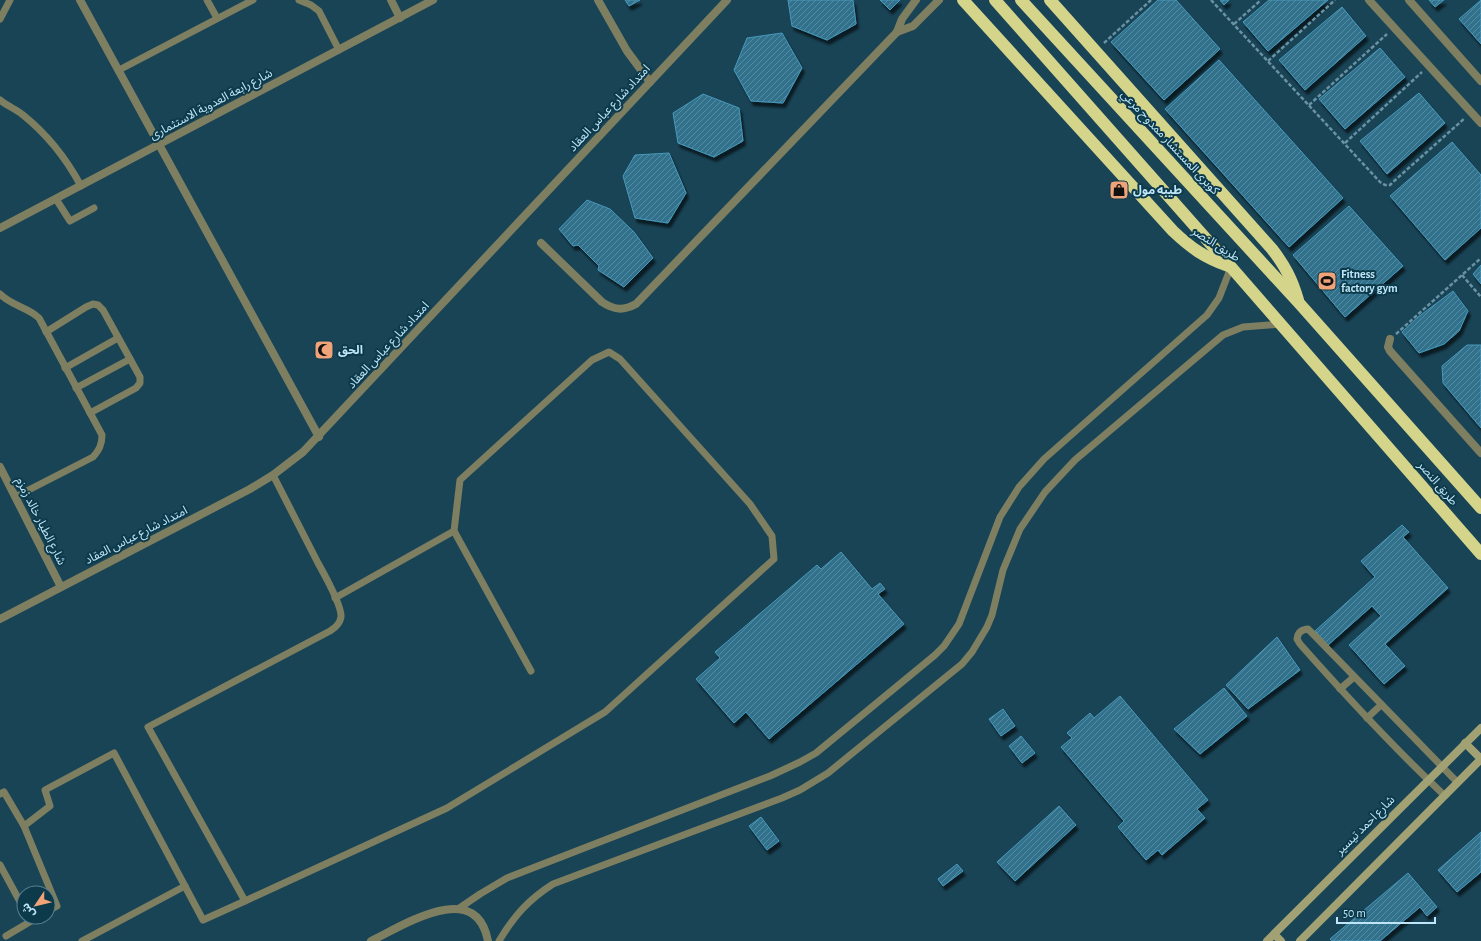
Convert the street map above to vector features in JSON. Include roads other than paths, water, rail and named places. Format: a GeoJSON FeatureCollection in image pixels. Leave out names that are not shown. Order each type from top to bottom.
{"type":"FeatureCollection","features":[{"type":"Feature","properties":{"kind":"highway","name":"طريق النصر"},"geometry":{"type":"LineString","coordinates":[[963,0],[1173,231],[1190,247],[1210,259],[1231,267],[1481,554]]}},
{"type":"Feature","properties":{"kind":"highway"},"geometry":{"type":"LineString","coordinates":[[995,0],[1231,267]]}},
{"type":"Feature","properties":{"kind":"highway","name":"كوبرى المستشار ممدوح مرعي"},"geometry":{"type":"LineString","coordinates":[[1021,0],[1299,303]]}},
{"type":"Feature","properties":{"kind":"highway","name":"طريق النصر"},"geometry":{"type":"LineString","coordinates":[[1050,0],[1284,265],[1294,283],[1299,303],[1481,508]]}},
{"type":"Feature","properties":{"kind":"street"},"geometry":{"type":"LineString","coordinates":[[80,0],[319,436]]}},
{"type":"Feature","properties":{"kind":"street"},"geometry":{"type":"LineString","coordinates":[[391,0],[400,18]]}},
{"type":"Feature","properties":{"kind":"street","name":"شارع رابعة العدوية الاستثمارى"},"geometry":{"type":"LineString","coordinates":[[0,228],[433,0]]}},
{"type":"Feature","properties":{"kind":"street"},"geometry":{"type":"LineString","coordinates":[[598,0],[628,51],[650,82]]}},
{"type":"Feature","properties":{"kind":"street","name":"امتداد شارع عباس العقاد"},"geometry":{"type":"LineString","coordinates":[[0,619],[250,489],[273,475],[303,452],[726,0]]}},
{"type":"Feature","properties":{"kind":"street"},"geometry":{"type":"LineString","coordinates":[[540,243],[606,305],[619,309],[628,308],[636,304],[898,32],[902,19],[916,0]]}},
{"type":"Feature","properties":{"kind":"street"},"geometry":{"type":"LineString","coordinates":[[898,32],[914,26],[939,0]]}},
{"type":"Feature","properties":{"kind":"street"},"geometry":{"type":"LineString","coordinates":[[1369,0],[1481,123]]}},
{"type":"Feature","properties":{"kind":"street"},"geometry":{"type":"LineString","coordinates":[[1409,0],[1481,81]]}},
{"type":"Feature","properties":{"kind":"street"},"geometry":{"type":"LineString","coordinates":[[1390,339],[1388,347],[1390,351],[1481,453]]}},
{"type":"Feature","properties":{"kind":"street","name":"شارع الطيار خالد زمزم"},"geometry":{"type":"LineString","coordinates":[[0,467],[62,587]]}},
{"type":"Feature","properties":{"kind":"street","name":"شارع احمد تيسير"},"geometry":{"type":"LineString","coordinates":[[1267,941],[1441,766],[1481,728]]}},
{"type":"Feature","properties":{"kind":"street"},"geometry":{"type":"LineString","coordinates":[[1300,941],[1481,759],[1465,743]]}},
{"type":"Feature","properties":{"kind":"street"},"geometry":{"type":"LineString","coordinates":[[371,941],[434,911],[458,909],[468,910],[477,917],[484,927],[488,941]]}},
{"type":"Feature","properties":{"kind":"street"},"geometry":{"type":"LineString","coordinates":[[1274,934],[1281,941]]}},
{"type":"Feature","properties":{"kind":"lane"},"geometry":{"type":"LineString","coordinates":[[0,19],[10,0]]}},
{"type":"Feature","properties":{"kind":"lane"},"geometry":{"type":"LineString","coordinates":[[207,0],[217,18]]}},
{"type":"Feature","properties":{"kind":"lane"},"geometry":{"type":"LineString","coordinates":[[119,70],[254,0]]}},
{"type":"Feature","properties":{"kind":"lane"},"geometry":{"type":"LineString","coordinates":[[299,0],[312,5],[318,11],[338,50]]}},
{"type":"Feature","properties":{"kind":"lane"},"geometry":{"type":"LineString","coordinates":[[0,100],[22,114],[58,148],[81,186]]}},
{"type":"Feature","properties":{"kind":"lane"},"geometry":{"type":"LineString","coordinates":[[56,199],[70,221],[94,208]]}},
{"type":"Feature","properties":{"kind":"lane"},"geometry":{"type":"LineString","coordinates":[[458,909],[507,878],[770,776],[800,762],[816,753],[935,655],[944,646],[959,624],[1000,517],[1019,486],[1044,459],[1207,315],[1219,298],[1231,267]]}},
{"type":"Feature","properties":{"kind":"lane"},"geometry":{"type":"LineString","coordinates":[[0,294],[11,303],[33,312],[38,318],[102,435],[102,443],[93,457],[16,497]]}},
{"type":"Feature","properties":{"kind":"lane"},"geometry":{"type":"LineString","coordinates":[[46,332],[86,307],[96,304],[100,307],[140,377],[140,383],[138,386],[90,413]]}},
{"type":"Feature","properties":{"kind":"lane"},"geometry":{"type":"LineString","coordinates":[[499,941],[508,925],[524,906],[553,884],[782,798],[800,790],[828,773],[950,675],[972,652],[989,621],[1003,570],[1020,529],[1044,492],[1059,475],[1223,335],[1243,327],[1281,324]]}},
{"type":"Feature","properties":{"kind":"lane"},"geometry":{"type":"LineString","coordinates":[[65,368],[118,338]]}},
{"type":"Feature","properties":{"kind":"lane"},"geometry":{"type":"LineString","coordinates":[[24,826],[50,806],[45,790],[114,753],[203,920],[447,808],[605,712],[774,559],[772,536],[750,504],[620,359],[609,352],[592,360],[460,480],[454,531],[531,671]]}},
{"type":"Feature","properties":{"kind":"lane"},"geometry":{"type":"LineString","coordinates":[[76,388],[130,359]]}},
{"type":"Feature","properties":{"kind":"lane"},"geometry":{"type":"LineString","coordinates":[[245,901],[148,727],[330,631],[339,623],[341,617],[340,610],[335,598],[273,475]]}},
{"type":"Feature","properties":{"kind":"lane"},"geometry":{"type":"LineString","coordinates":[[335,598],[454,531]]}},
{"type":"Feature","properties":{"kind":"lane"},"geometry":{"type":"LineString","coordinates":[[1444,795],[1340,689],[1300,644],[1297,639],[1298,633],[1302,630],[1308,629],[1458,782]]}},
{"type":"Feature","properties":{"kind":"lane"},"geometry":{"type":"LineString","coordinates":[[1340,689],[1354,677]]}},
{"type":"Feature","properties":{"kind":"lane"},"geometry":{"type":"LineString","coordinates":[[1367,718],[1381,705]]}},
{"type":"Feature","properties":{"kind":"lane"},"geometry":{"type":"LineString","coordinates":[[0,794],[4,792],[24,826],[48,885]]}},
{"type":"Feature","properties":{"kind":"lane"},"geometry":{"type":"LineString","coordinates":[[0,865],[16,894]]}},
{"type":"Feature","properties":{"kind":"lane"},"geometry":{"type":"LineString","coordinates":[[82,941],[185,886]]}},
{"type":"Feature","properties":{"kind":"lane"},"geometry":{"type":"LineString","coordinates":[[6,936],[22,925]]}},
{"type":"Feature","properties":{"kind":"place","name":"طيبه مول"},"geometry":{"type":"Point","coordinates":[1119,190]}},
{"type":"Feature","properties":{"kind":"place","name":"Fitness factory gym"},"geometry":{"type":"Point","coordinates":[1327,281]}},
{"type":"Feature","properties":{"kind":"place","name":"الحق"},"geometry":{"type":"Point","coordinates":[324,350]}}]}
